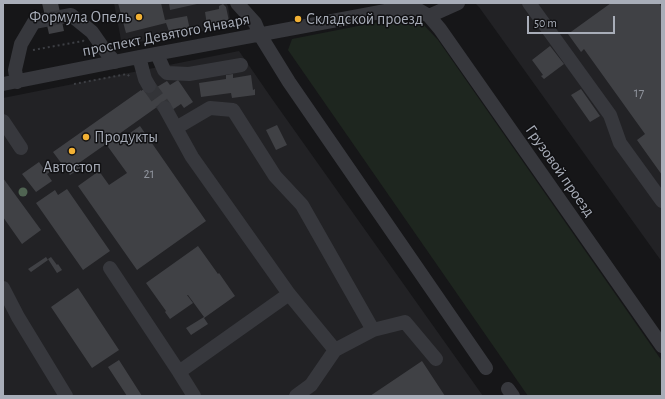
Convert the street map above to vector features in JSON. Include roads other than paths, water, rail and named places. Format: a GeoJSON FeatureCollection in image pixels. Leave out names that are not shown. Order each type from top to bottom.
{"type":"FeatureCollection","features":[{"type":"Feature","properties":{"kind":"street"},"geometry":{"type":"LineString","coordinates":[[237,3],[255,23],[260,35],[293,89],[486,368]]}},
{"type":"Feature","properties":{"kind":"street"},"geometry":{"type":"LineString","coordinates":[[429,16],[458,3]]}},
{"type":"Feature","properties":{"kind":"street"},"geometry":{"type":"LineString","coordinates":[[529,3],[610,115],[620,143],[662,201]]}},
{"type":"Feature","properties":{"kind":"street","name":"проспект Девятого Января"},"geometry":{"type":"LineString","coordinates":[[10,83],[139,57],[392,10],[408,8],[417,9],[429,16]]}},
{"type":"Feature","properties":{"kind":"street"},"geometry":{"type":"LineString","coordinates":[[10,83],[22,44],[34,22],[71,15],[92,32],[115,62]]}},
{"type":"Feature","properties":{"kind":"street","name":"Грузовой проезд"},"geometry":{"type":"LineString","coordinates":[[429,16],[662,346]]}},
{"type":"Feature","properties":{"kind":"street"},"geometry":{"type":"LineString","coordinates":[[157,54],[164,70],[168,73],[189,74],[241,65]]}},
{"type":"Feature","properties":{"kind":"street"},"geometry":{"type":"LineString","coordinates":[[139,57],[147,82]]}},
{"type":"Feature","properties":{"kind":"street"},"geometry":{"type":"LineString","coordinates":[[164,108],[192,157],[289,294],[335,350]]}},
{"type":"Feature","properties":{"kind":"street"},"geometry":{"type":"LineString","coordinates":[[176,128],[210,108],[233,110],[275,176],[302,205],[373,330]]}},
{"type":"Feature","properties":{"kind":"street"},"geometry":{"type":"LineString","coordinates":[[3,121],[21,148]]}},
{"type":"Feature","properties":{"kind":"street"},"geometry":{"type":"LineString","coordinates":[[110,268],[194,396]]}},
{"type":"Feature","properties":{"kind":"street"},"geometry":{"type":"LineString","coordinates":[[3,288],[18,317],[66,396]]}},
{"type":"Feature","properties":{"kind":"street"},"geometry":{"type":"LineString","coordinates":[[179,372],[289,294]]}},
{"type":"Feature","properties":{"kind":"street"},"geometry":{"type":"LineString","coordinates":[[296,396],[311,385],[335,350],[373,330],[405,322],[436,359]]}},
{"type":"Feature","properties":{"kind":"tunnel"},"geometry":{"type":"LineString","coordinates":[[149,86],[165,108]]}},
{"type":"Feature","properties":{"kind":"place","name":"Формула Опель"},"geometry":{"type":"Point","coordinates":[139,17]}},
{"type":"Feature","properties":{"kind":"place","name":"Складской проезд"},"geometry":{"type":"Point","coordinates":[298,19]}},
{"type":"Feature","properties":{"kind":"place","name":"Продукты"},"geometry":{"type":"Point","coordinates":[86,137]}},
{"type":"Feature","properties":{"kind":"place","name":"Автостоп"},"geometry":{"type":"Point","coordinates":[72,151]}}]}
